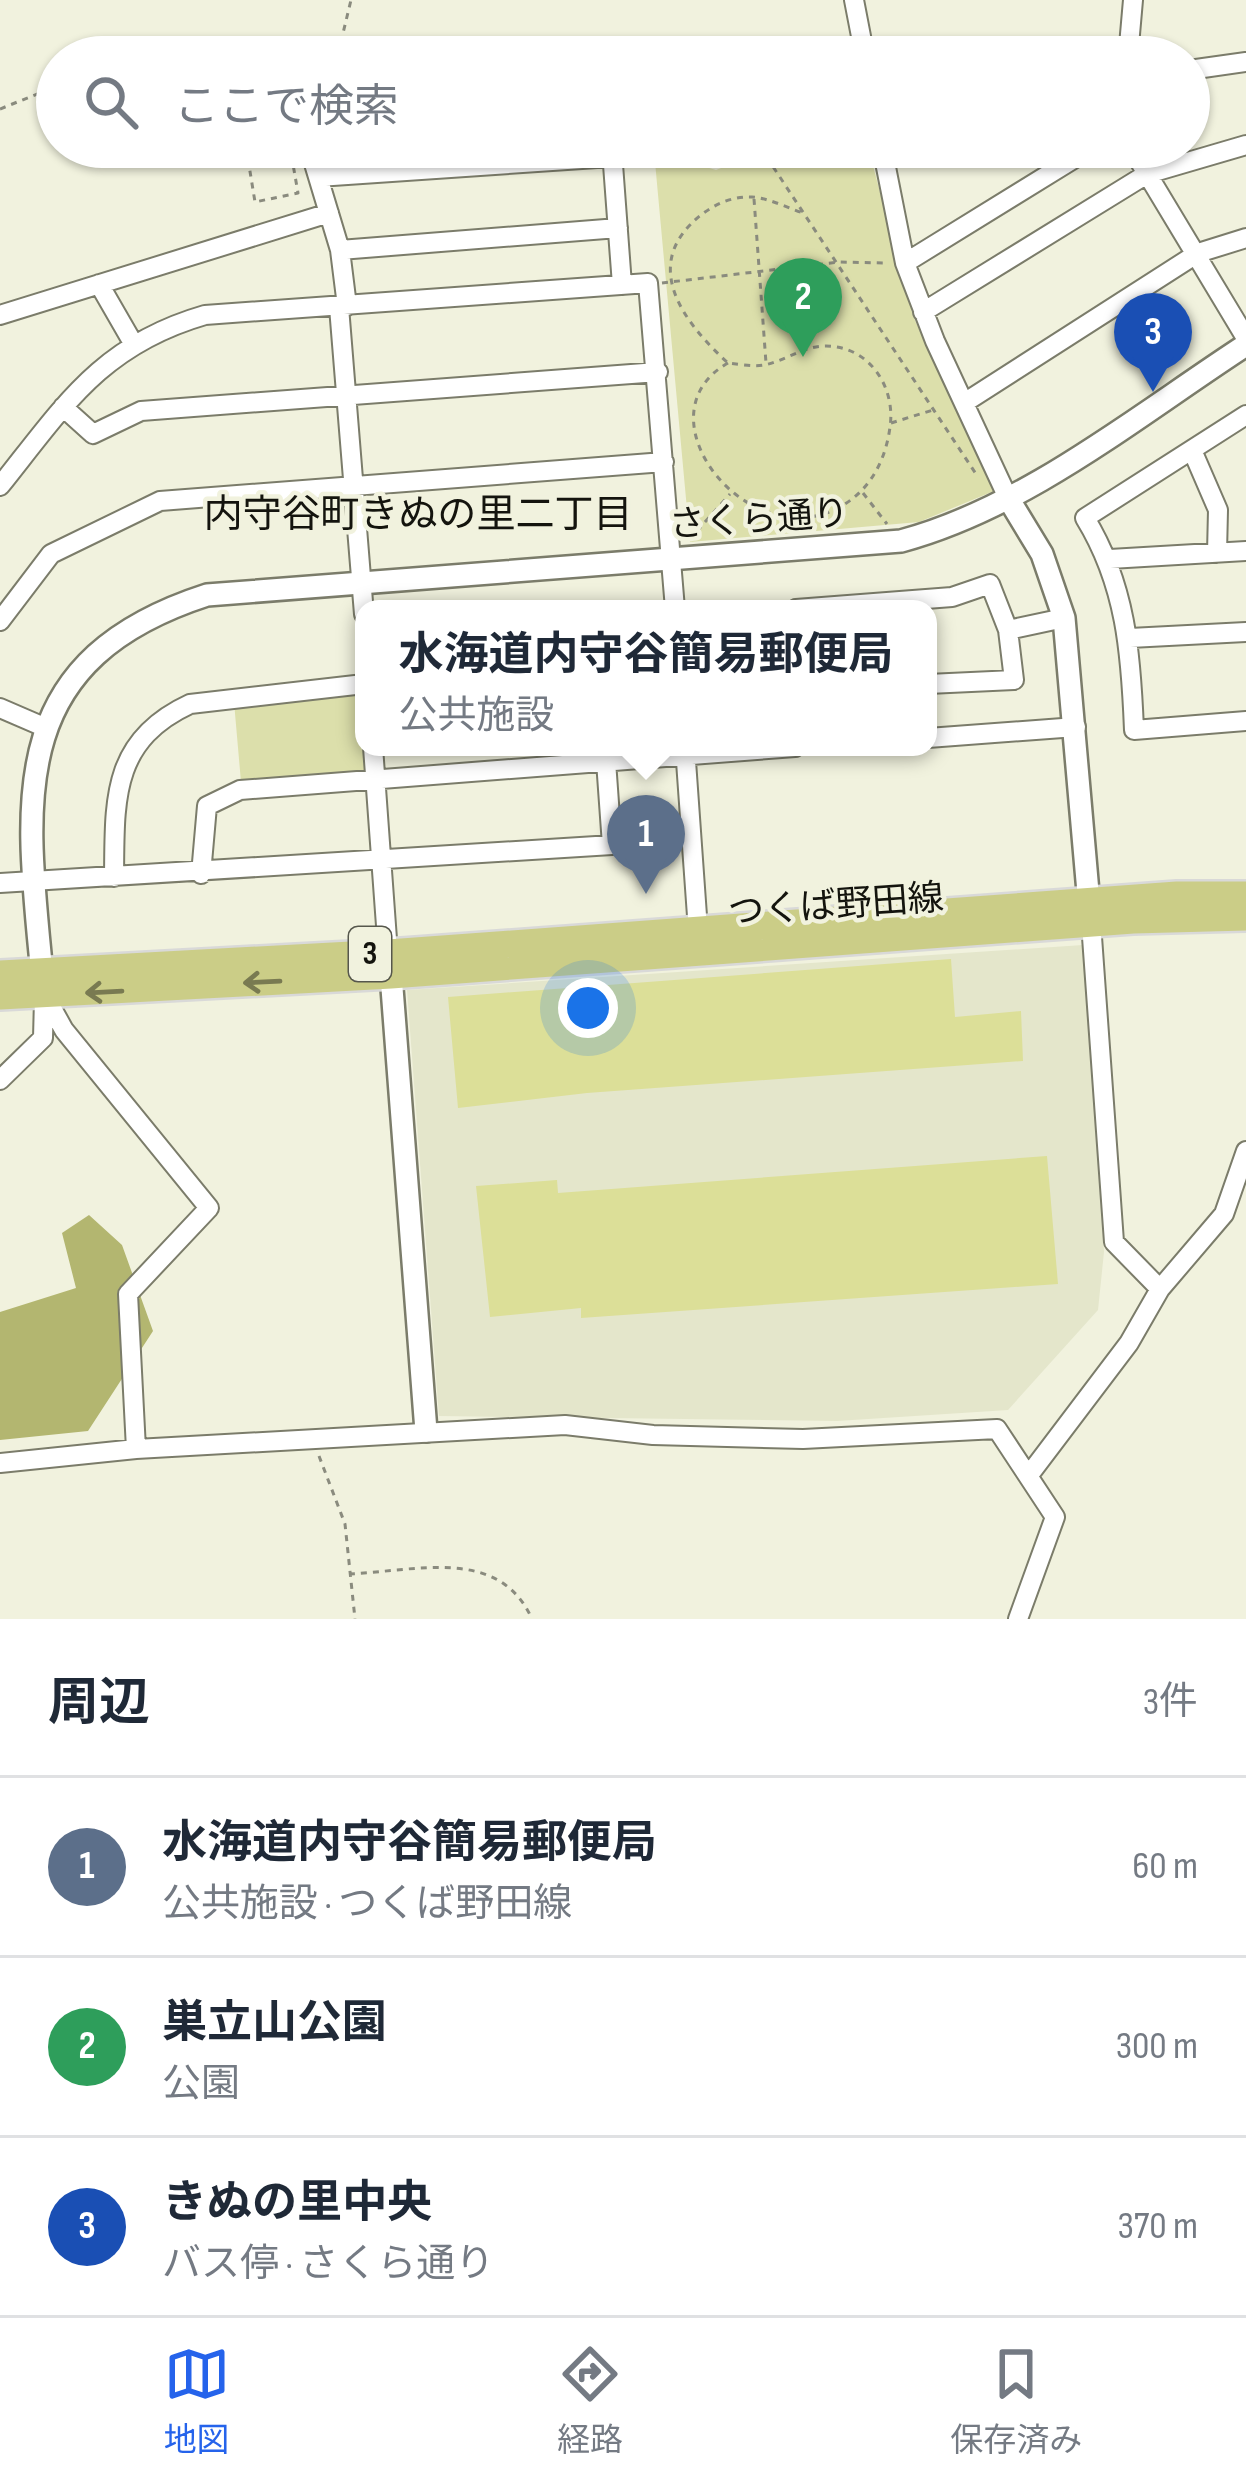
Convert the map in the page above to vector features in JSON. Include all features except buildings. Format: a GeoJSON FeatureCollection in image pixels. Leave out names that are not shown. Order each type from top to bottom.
{"type":"FeatureCollection","features":[{"type":"Feature","properties":{"kind":"main road","name":"つくば野田線"},"geometry":{"type":"LineString","coordinates":[[0,996],[43,983],[390,964],[1246,896]]}},
{"type":"Feature","properties":{"kind":"main road","name":"つくば野田線"},"geometry":{"type":"LineString","coordinates":[[390,964],[698,930],[1090,912],[1246,917]]}},
{"type":"Feature","properties":{"kind":"main road","name":"つくば野田線"},"geometry":{"type":"LineString","coordinates":[[0,974],[43,983]]}},
{"type":"Feature","properties":{"kind":"street"},"geometry":{"type":"LineString","coordinates":[[854,0],[861,36]]}},
{"type":"Feature","properties":{"kind":"street"},"geometry":{"type":"LineString","coordinates":[[1130,36],[1133,0]]}},
{"type":"Feature","properties":{"kind":"street"},"geometry":{"type":"LineString","coordinates":[[1210,67],[1246,62]]}},
{"type":"Feature","properties":{"kind":"street"},"geometry":{"type":"LineString","coordinates":[[1210,156],[1246,145]]}},
{"type":"Feature","properties":{"kind":"street"},"geometry":{"type":"LineString","coordinates":[[315,168],[340,250],[346,397],[363,600]]}},
{"type":"Feature","properties":{"kind":"street"},"geometry":{"type":"LineString","coordinates":[[318,177],[422,168]]}},
{"type":"Feature","properties":{"kind":"street"},"geometry":{"type":"LineString","coordinates":[[610,168],[622,285]]}},
{"type":"Feature","properties":{"kind":"street"},"geometry":{"type":"LineString","coordinates":[[886,168],[905,263],[923,312],[1008,498],[1042,554],[1064,618],[1114,1242],[1160,1289]]}},
{"type":"Feature","properties":{"kind":"street"},"geometry":{"type":"LineString","coordinates":[[905,263],[1059,168]]}},
{"type":"Feature","properties":{"kind":"street"},"geometry":{"type":"LineString","coordinates":[[1143,168],[1246,341]]}},
{"type":"Feature","properties":{"kind":"street"},"geometry":{"type":"LineString","coordinates":[[923,312],[1147,174],[1167,168]]}},
{"type":"Feature","properties":{"kind":"street"},"geometry":{"type":"LineString","coordinates":[[0,315],[328,213]]}},
{"type":"Feature","properties":{"kind":"street"},"geometry":{"type":"LineString","coordinates":[[340,250],[618,228]]}},
{"type":"Feature","properties":{"kind":"street"},"geometry":{"type":"LineString","coordinates":[[964,403],[1198,254],[1246,238]]}},
{"type":"Feature","properties":{"kind":"street"},"geometry":{"type":"LineString","coordinates":[[0,486],[96,368],[133,343],[205,315],[649,283],[674,600]]}},
{"type":"Feature","properties":{"kind":"street"},"geometry":{"type":"LineString","coordinates":[[99,284],[133,343]]}},
{"type":"Feature","properties":{"kind":"street","name":"さくら通り"},"geometry":{"type":"LineString","coordinates":[[43,983],[29,787],[44,727],[84,666],[112,639],[177,604],[207,595],[901,541],[956,524],[1008,498],[1246,341]]}},
{"type":"Feature","properties":{"kind":"street"},"geometry":{"type":"LineString","coordinates":[[63,407],[92,434],[141,411],[658,372]]}},
{"type":"Feature","properties":{"kind":"street"},"geometry":{"type":"LineString","coordinates":[[1246,415],[1085,518],[1110,559],[1130,638],[1135,730],[1246,721]]}},
{"type":"Feature","properties":{"kind":"street"},"geometry":{"type":"LineString","coordinates":[[1192,450],[1218,510],[1217,553]]}},
{"type":"Feature","properties":{"kind":"street"},"geometry":{"type":"LineString","coordinates":[[0,622],[51,554],[160,501],[664,463]]}},
{"type":"Feature","properties":{"kind":"street"},"geometry":{"type":"LineString","coordinates":[[1110,559],[1246,551]]}},
{"type":"Feature","properties":{"kind":"street"},"geometry":{"type":"LineString","coordinates":[[913,600],[952,597],[990,584],[1008,630],[1014,680],[937,684]]}},
{"type":"Feature","properties":{"kind":"street"},"geometry":{"type":"LineString","coordinates":[[1008,630],[1064,618]]}},
{"type":"Feature","properties":{"kind":"street"},"geometry":{"type":"LineString","coordinates":[[1130,638],[1246,632]]}},
{"type":"Feature","properties":{"kind":"street"},"geometry":{"type":"LineString","coordinates":[[114,877],[115,786],[131,754],[167,714],[190,704],[355,685]]}},
{"type":"Feature","properties":{"kind":"street"},"geometry":{"type":"LineString","coordinates":[[0,708],[44,727]]}},
{"type":"Feature","properties":{"kind":"street"},"geometry":{"type":"LineString","coordinates":[[937,737],[1076,727]]}},
{"type":"Feature","properties":{"kind":"street"},"geometry":{"type":"LineString","coordinates":[[374,756],[426,1430]]}},
{"type":"Feature","properties":{"kind":"street"},"geometry":{"type":"LineString","coordinates":[[201,874],[207,806],[221,795],[585,756]]}},
{"type":"Feature","properties":{"kind":"street"},"geometry":{"type":"LineString","coordinates":[[0,883],[612,845],[605,756]]}},
{"type":"Feature","properties":{"kind":"street"},"geometry":{"type":"LineString","coordinates":[[686,756],[698,930]]}},
{"type":"Feature","properties":{"kind":"street"},"geometry":{"type":"LineString","coordinates":[[0,1080],[43,1038],[43,983]]}},
{"type":"Feature","properties":{"kind":"street"},"geometry":{"type":"LineString","coordinates":[[43,983],[64,1030],[209,1208],[128,1294],[136,1449]]}},
{"type":"Feature","properties":{"kind":"street"},"geometry":{"type":"LineString","coordinates":[[1029,1475],[1130,1343],[1160,1289],[1224,1214],[1246,1151]]}},
{"type":"Feature","properties":{"kind":"street"},"geometry":{"type":"LineString","coordinates":[[0,1463],[136,1449],[565,1425],[653,1436],[803,1439],[997,1429],[1055,1517],[1018,1619]]}},
{"type":"Feature","properties":{"kind":"path"},"geometry":{"type":"LineString","coordinates":[[341,36],[346,7],[352,0]]}},
{"type":"Feature","properties":{"kind":"path"},"geometry":{"type":"LineString","coordinates":[[0,109],[36,94]]}},
{"type":"Feature","properties":{"kind":"path"},"geometry":{"type":"LineString","coordinates":[[249,168],[255,202],[298,193],[294,168]]}},
{"type":"Feature","properties":{"kind":"path"},"geometry":{"type":"LineString","coordinates":[[774,168],[985,488],[1008,498]]}},
{"type":"Feature","properties":{"kind":"path"},"geometry":{"type":"LineString","coordinates":[[728,363],[683,316],[670,261],[680,232],[716,203],[754,197],[806,214]]}},
{"type":"Feature","properties":{"kind":"path"},"geometry":{"type":"LineString","coordinates":[[754,197],[766,365]]}},
{"type":"Feature","properties":{"kind":"path"},"geometry":{"type":"LineString","coordinates":[[649,283],[839,262],[905,263]]}},
{"type":"Feature","properties":{"kind":"path"},"geometry":{"type":"LineString","coordinates":[[827,346],[861,355],[881,375],[891,399],[886,452],[862,491],[841,507],[784,517],[730,494],[712,475],[697,442],[696,412],[712,372],[728,363],[766,365],[827,346]]}},
{"type":"Feature","properties":{"kind":"path"},"geometry":{"type":"LineString","coordinates":[[891,423],[934,410]]}},
{"type":"Feature","properties":{"kind":"path"},"geometry":{"type":"LineString","coordinates":[[862,491],[901,541]]}},
{"type":"Feature","properties":{"kind":"path"},"geometry":{"type":"LineString","coordinates":[[671,560],[730,494]]}},
{"type":"Feature","properties":{"kind":"path"},"geometry":{"type":"LineString","coordinates":[[312,1438],[345,1524],[355,1619]]}},
{"type":"Feature","properties":{"kind":"path"},"geometry":{"type":"LineString","coordinates":[[350,1574],[483,1568],[520,1593],[532,1619]]}},
{"type":"Feature","properties":{"kind":"shaded area"},"geometry":{"type":"Polygon","coordinates":[[[1083,945],[1104,1252],[1098,1310],[1008,1410],[837,1421],[439,1416],[407,990],[1083,945]]]}},
{"type":"Feature","properties":{"kind":"green space"},"geometry":{"type":"Polygon","coordinates":[[[656,168],[874,168],[913,316],[994,491],[919,522],[690,542],[656,168]]]}},
{"type":"Feature","properties":{"kind":"green space"},"geometry":{"type":"Polygon","coordinates":[[[355,693],[355,756],[366,756],[367,772],[241,782],[234,702],[355,693]]]}},
{"type":"Feature","properties":{"kind":"green space"},"geometry":{"type":"Polygon","coordinates":[[[89,1215],[122,1245],[153,1331],[88,1431],[0,1440],[0,1312],[76,1288],[62,1233],[89,1215]]]}},
{"type":"Feature","properties":{"kind":"place","name":"巣立山公園"},"geometry":{"type":"Point","coordinates":[803,357]}},
{"type":"Feature","properties":{"kind":"place","name":"きぬの里中央"},"geometry":{"type":"Point","coordinates":[1153,392]}},
{"type":"Feature","properties":{"kind":"place","name":"水海道内守谷簡易郵便局"},"geometry":{"type":"Point","coordinates":[646,894]}},
{"type":"Feature","properties":{"kind":"district","name":"内守谷町きぬの里二丁目"},"geometry":{"type":"Point","coordinates":[418,515]}}]}
